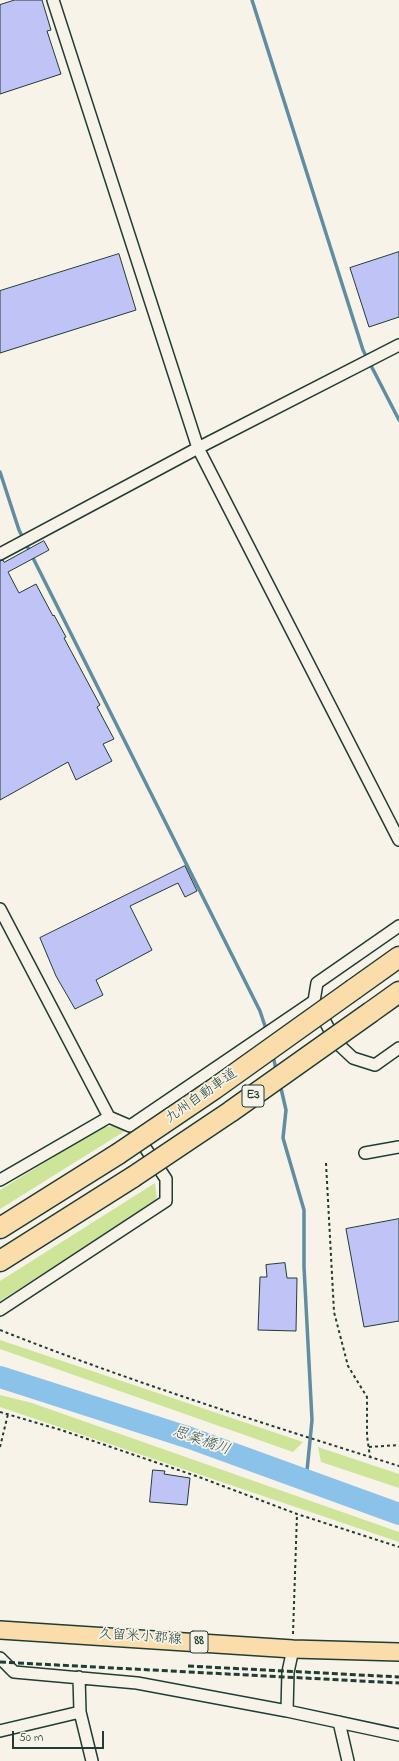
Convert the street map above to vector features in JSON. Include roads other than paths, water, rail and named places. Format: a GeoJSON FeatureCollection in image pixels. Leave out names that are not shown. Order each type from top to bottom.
{"type":"FeatureCollection","features":[{"type":"Feature","properties":{"kind":"highway","name":"九州自動車道"},"geometry":{"type":"LineString","coordinates":[[0,1228],[118,1154],[214,1089],[399,957]]}},
{"type":"Feature","properties":{"kind":"highway","name":"九州自動車道"},"geometry":{"type":"LineString","coordinates":[[0,1261],[133,1177],[230,1112],[399,992]]}},
{"type":"Feature","properties":{"kind":"main road","name":"久留米小郡線"},"geometry":{"type":"LineString","coordinates":[[0,1630],[293,1649],[399,1652]]}},
{"type":"Feature","properties":{"kind":"street"},"geometry":{"type":"LineString","coordinates":[[53,0],[198,448],[399,840]]}},
{"type":"Feature","properties":{"kind":"street"},"geometry":{"type":"LineString","coordinates":[[0,554],[198,448],[399,345]]}},
{"type":"Feature","properties":{"kind":"street"},"geometry":{"type":"LineString","coordinates":[[0,909],[109,1117],[130,1126],[166,1179],[166,1201],[0,1310]]}},
{"type":"Feature","properties":{"kind":"street"},"geometry":{"type":"LineString","coordinates":[[399,926],[316,983],[314,1001],[336,1042],[353,1058],[375,1065],[399,1048]]}},
{"type":"Feature","properties":{"kind":"street"},"geometry":{"type":"LineString","coordinates":[[130,1126],[314,1001]]}},
{"type":"Feature","properties":{"kind":"street"},"geometry":{"type":"LineString","coordinates":[[0,1180],[109,1117]]}},
{"type":"Feature","properties":{"kind":"street"},"geometry":{"type":"LineString","coordinates":[[365,1153],[399,1147]]}},
{"type":"Feature","properties":{"kind":"street"},"geometry":{"type":"LineString","coordinates":[[287,1711],[288,1672],[293,1649]]}},
{"type":"Feature","properties":{"kind":"street"},"geometry":{"type":"LineString","coordinates":[[0,1658],[14,1672],[79,1676],[137,1683],[287,1711],[399,1735]]}},
{"type":"Feature","properties":{"kind":"street"},"geometry":{"type":"LineString","coordinates":[[79,1676],[80,1712],[92,1761]]}},
{"type":"Feature","properties":{"kind":"street"},"geometry":{"type":"LineString","coordinates":[[0,1731],[80,1712]]}},
{"type":"Feature","properties":{"kind":"street"},"geometry":{"type":"LineString","coordinates":[[339,1722],[348,1761]]}},
{"type":"Feature","properties":{"kind":"waterway"},"geometry":{"type":"LineString","coordinates":[[252,0],[363,350],[399,420]]}},
{"type":"Feature","properties":{"kind":"waterway"},"geometry":{"type":"LineString","coordinates":[[0,472],[19,530],[260,1011],[267,1032]]}},
{"type":"Feature","properties":{"kind":"waterway"},"geometry":{"type":"LineString","coordinates":[[273,1055],[276,1070]]}},
{"type":"Feature","properties":{"kind":"waterway"},"geometry":{"type":"LineString","coordinates":[[280,1084],[286,1110],[283,1138],[304,1210],[304,1267],[312,1420],[306,1481]]}},
{"type":"Feature","properties":{"kind":"waterway","name":"思案橋川"},"geometry":{"type":"LineString","coordinates":[[0,1377],[190,1438],[399,1514]]}},
{"type":"Feature","properties":{"kind":"railway"},"geometry":{"type":"LineString","coordinates":[[0,1662],[399,1683]]}},
{"type":"Feature","properties":{"kind":"railway"},"geometry":{"type":"LineString","coordinates":[[188,1666],[399,1677]]}}]}
